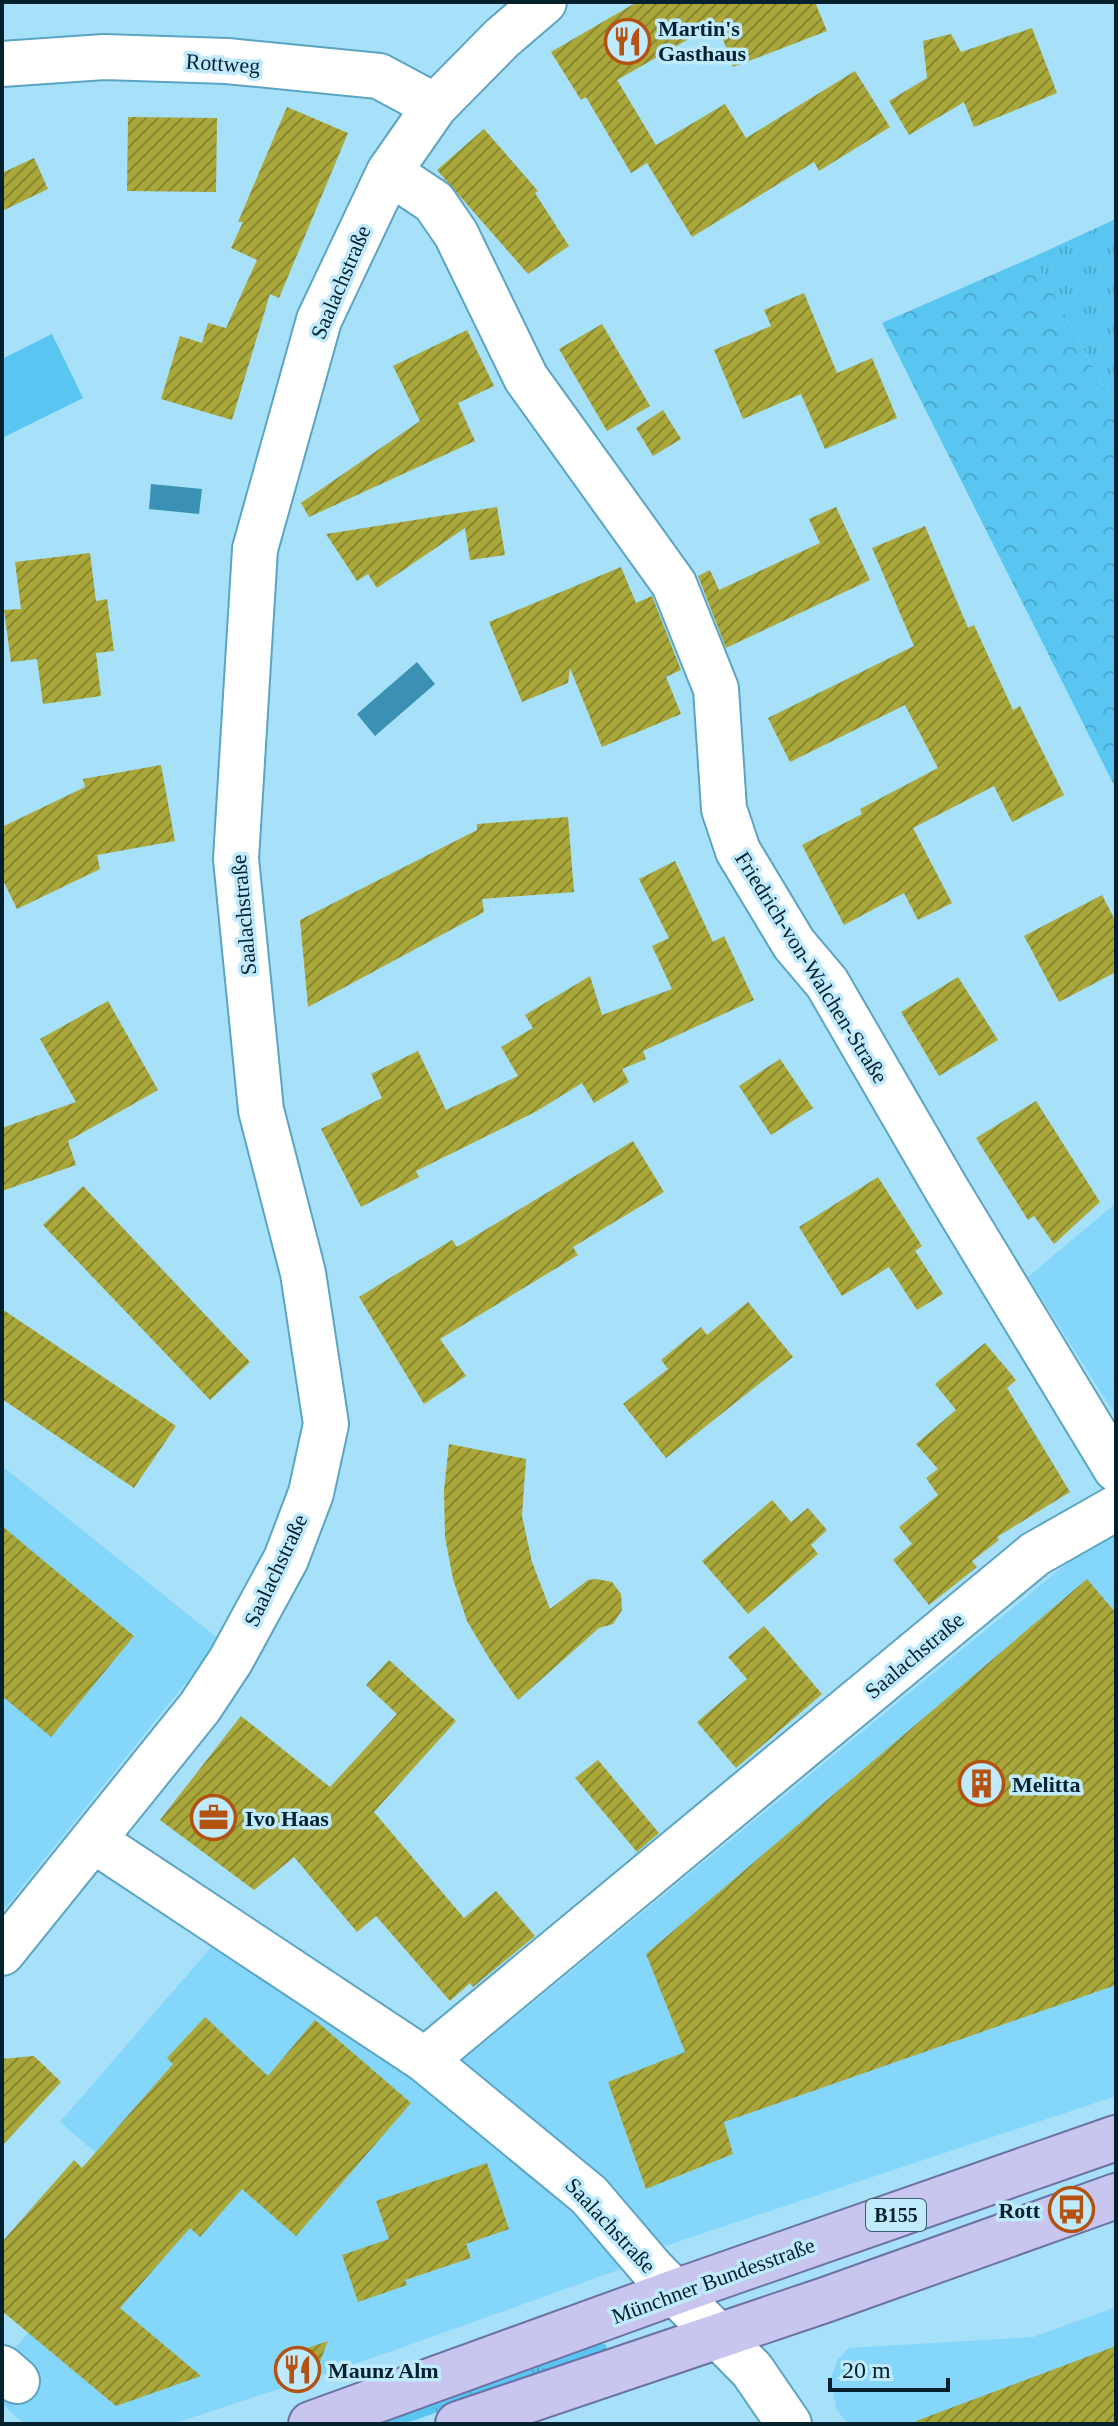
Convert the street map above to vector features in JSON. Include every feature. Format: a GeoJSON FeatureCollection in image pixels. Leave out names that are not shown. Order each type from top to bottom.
{"type":"FeatureCollection","features":[{"type":"Feature","properties":{"kind":"main road","name":"Münchner Bundesstraße"},"geometry":{"type":"LineString","coordinates":[[311,2424],[675,2292],[1116,2138]]}},
{"type":"Feature","properties":{"kind":"main road","name":"B155"},"geometry":{"type":"LineString","coordinates":[[458,2424],[825,2300],[1116,2196]]}},
{"type":"Feature","properties":{"kind":"street","name":"Saalachstraße"},"geometry":{"type":"LineString","coordinates":[[2,1953],[200,1707],[231,1660],[286,1559],[311,1493],[326,1424],[303,1273],[261,1110],[236,859],[255,549],[319,320],[389,172],[435,106],[502,38],[544,2]]}},
{"type":"Feature","properties":{"kind":"street","name":"Rottweg"},"geometry":{"type":"LineString","coordinates":[[2,64],[104,57],[227,61],[379,76],[435,106]]}},
{"type":"Feature","properties":{"kind":"street","name":"Friedrich-von-Walchen-Straße"},"geometry":{"type":"LineString","coordinates":[[389,172],[434,202],[456,234],[526,378],[674,584],[716,689],[724,809],[738,851],[794,944],[827,983],[947,1190],[1116,1469]]}},
{"type":"Feature","properties":{"kind":"street","name":"Saalachstraße"},"geometry":{"type":"LineString","coordinates":[[425,2060],[1035,1554],[1116,1508]]}},
{"type":"Feature","properties":{"kind":"street","name":"Saalachstraße"},"geometry":{"type":"LineString","coordinates":[[93,1840],[425,2060],[589,2195],[653,2270],[752,2370],[789,2424]]}},
{"type":"Feature","properties":{"kind":"shaded area"},"geometry":{"type":"Polygon","coordinates":[[[151,484],[202,489],[199,514],[149,509],[151,484]]]}},
{"type":"Feature","properties":{"kind":"shaded area"},"geometry":{"type":"Polygon","coordinates":[[[417,662],[435,684],[375,736],[357,714],[417,662]]]}},
{"type":"Feature","properties":{"kind":"shaded area"},"geometry":{"type":"Polygon","coordinates":[[[1116,1203],[1116,1416],[1028,1277],[1116,1203]]]}},
{"type":"Feature","properties":{"kind":"shaded area"},"geometry":{"type":"Polygon","coordinates":[[[2,1466],[220,1640],[2,1912],[2,1466]]]}},
{"type":"Feature","properties":{"kind":"shaded area","name":"Melitta"},"geometry":{"type":"Polygon","coordinates":[[[1116,1523],[1116,2096],[665,2246],[589,2172],[462,2061],[1116,1523]]]}},
{"type":"Feature","properties":{"kind":"shaded area"},"geometry":{"type":"Polygon","coordinates":[[[214,1944],[429,2088],[569,2201],[621,2269],[375,2357],[173,2424],[24,2424],[2,2404],[2,2363],[146,2196],[60,2122],[214,1944]]]}},
{"type":"Feature","properties":{"kind":"shaded area"},"geometry":{"type":"Polygon","coordinates":[[[1116,2307],[1116,2424],[847,2424],[836,2408],[831,2379],[837,2361],[848,2348],[1033,2337],[1116,2307]]]}},
{"type":"Feature","properties":{"kind":"green space"},"geometry":{"type":"Polygon","coordinates":[[[1116,219],[1116,409],[1033,257],[1116,219]]]}},
{"type":"Feature","properties":{"kind":"green space"},"geometry":{"type":"Polygon","coordinates":[[[1033,257],[1116,409],[1116,789],[882,323],[1033,257]]]}},
{"type":"Feature","properties":{"kind":"green space"},"geometry":{"type":"Polygon","coordinates":[[[52,334],[83,398],[2,438],[2,359],[52,334]]]}},
{"type":"Feature","properties":{"kind":"green space"},"geometry":{"type":"Polygon","coordinates":[[[601,2342],[607,2346],[604,2353],[404,2424],[364,2424],[601,2342]]]}},
{"type":"Feature","properties":{"kind":"building"},"geometry":{"type":"Polygon","coordinates":[[[637,2],[815,2],[827,31],[733,67],[717,23],[617,80],[656,145],[725,104],[746,138],[855,71],[890,127],[819,171],[814,162],[692,237],[647,163],[631,173],[586,97],[581,100],[551,52],[637,2]]]}},
{"type":"Feature","properties":{"kind":"building"},"geometry":{"type":"Polygon","coordinates":[[[1032,28],[1057,93],[974,127],[964,102],[909,135],[889,101],[927,78],[923,41],[951,34],[961,52],[1032,28]]]}},
{"type":"Feature","properties":{"kind":"building"},"geometry":{"type":"Polygon","coordinates":[[[287,107],[348,133],[279,298],[270,294],[232,420],[161,399],[180,336],[202,343],[208,323],[226,328],[257,260],[231,248],[243,222],[238,222],[287,107]]]}},
{"type":"Feature","properties":{"kind":"building"},"geometry":{"type":"Polygon","coordinates":[[[128,117],[217,118],[216,192],[127,191],[128,117]]]}},
{"type":"Feature","properties":{"kind":"building"},"geometry":{"type":"Polygon","coordinates":[[[484,129],[538,191],[535,193],[569,246],[528,274],[437,170],[484,129]]]}},
{"type":"Feature","properties":{"kind":"building"},"geometry":{"type":"Polygon","coordinates":[[[34,158],[48,189],[2,211],[2,173],[34,158]]]}},
{"type":"Feature","properties":{"kind":"building"},"geometry":{"type":"Polygon","coordinates":[[[804,293],[837,373],[872,358],[897,418],[825,449],[801,394],[743,419],[714,350],[771,326],[764,310],[804,293]]]}},
{"type":"Feature","properties":{"kind":"building"},"geometry":{"type":"Polygon","coordinates":[[[602,324],[650,406],[607,431],[559,349],[602,324]]]}},
{"type":"Feature","properties":{"kind":"building"},"geometry":{"type":"Polygon","coordinates":[[[467,330],[494,386],[458,403],[475,441],[309,517],[301,503],[420,421],[393,366],[467,330]]]}},
{"type":"Feature","properties":{"kind":"building"},"geometry":{"type":"Polygon","coordinates":[[[663,410],[681,439],[653,456],[636,428],[663,410]]]}},
{"type":"Feature","properties":{"kind":"building"},"geometry":{"type":"Polygon","coordinates":[[[497,507],[505,555],[470,560],[465,528],[377,588],[368,574],[357,581],[326,534],[497,507]]]}},
{"type":"Feature","properties":{"kind":"building"},"geometry":{"type":"Polygon","coordinates":[[[836,507],[870,580],[726,648],[698,576],[710,570],[719,590],[820,543],[809,519],[836,507]]]}},
{"type":"Feature","properties":{"kind":"building"},"geometry":{"type":"Polygon","coordinates":[[[925,526],[968,628],[974,625],[1013,710],[1020,706],[1064,795],[1012,822],[994,786],[913,828],[952,903],[918,920],[904,893],[844,925],[802,845],[862,814],[860,809],[938,768],[905,705],[790,762],[768,718],[914,646],[872,548],[925,526]]]}},
{"type":"Feature","properties":{"kind":"building"},"geometry":{"type":"Polygon","coordinates":[[[90,553],[96,601],[107,599],[114,651],[96,653],[101,696],[43,704],[37,659],[11,662],[4,610],[21,609],[15,562],[90,553]]]}},
{"type":"Feature","properties":{"kind":"building"},"geometry":{"type":"Polygon","coordinates":[[[621,567],[636,603],[652,596],[681,670],[666,677],[681,714],[602,747],[570,668],[568,683],[522,702],[489,622],[621,567]]]}},
{"type":"Feature","properties":{"kind":"building"},"geometry":{"type":"Polygon","coordinates":[[[161,765],[175,841],[97,855],[100,869],[17,909],[2,878],[2,827],[85,787],[83,779],[161,765]]]}},
{"type":"Feature","properties":{"kind":"building"},"geometry":{"type":"Polygon","coordinates":[[[568,817],[574,892],[482,899],[484,912],[308,1007],[300,920],[477,830],[477,824],[568,817]]]}},
{"type":"Feature","properties":{"kind":"building"},"geometry":{"type":"Polygon","coordinates":[[[675,861],[713,942],[724,936],[754,1000],[643,1051],[646,1059],[622,1069],[629,1082],[594,1103],[582,1083],[537,1111],[416,1171],[419,1177],[361,1207],[321,1129],[382,1098],[371,1074],[418,1051],[446,1110],[518,1076],[501,1047],[533,1028],[525,1015],[590,976],[602,1015],[672,989],[652,946],[669,938],[639,879],[675,861]]]}},
{"type":"Feature","properties":{"kind":"building"},"geometry":{"type":"Polygon","coordinates":[[[1102,895],[1116,922],[1116,972],[1059,1002],[1024,936],[1102,895]]]}},
{"type":"Feature","properties":{"kind":"building"},"geometry":{"type":"Polygon","coordinates":[[[958,977],[998,1040],[939,1076],[901,1012],[958,977]]]}},
{"type":"Feature","properties":{"kind":"building"},"geometry":{"type":"Polygon","coordinates":[[[108,1001],[158,1090],[68,1141],[76,1165],[2,1191],[2,1128],[76,1102],[40,1039],[108,1001]]]}},
{"type":"Feature","properties":{"kind":"building"},"geometry":{"type":"Polygon","coordinates":[[[780,1059],[813,1108],[771,1135],[739,1086],[780,1059]]]}},
{"type":"Feature","properties":{"kind":"building"},"geometry":{"type":"Polygon","coordinates":[[[1036,1101],[1100,1202],[1054,1244],[1034,1216],[1028,1220],[976,1138],[1036,1101]]]}},
{"type":"Feature","properties":{"kind":"building"},"geometry":{"type":"Polygon","coordinates":[[[633,1141],[664,1192],[573,1247],[578,1255],[440,1339],[466,1376],[424,1404],[359,1297],[452,1240],[457,1247],[633,1141]]]}},
{"type":"Feature","properties":{"kind":"building"},"geometry":{"type":"Polygon","coordinates":[[[878,1177],[922,1246],[915,1251],[943,1294],[917,1310],[889,1267],[842,1296],[799,1227],[878,1177]]]}},
{"type":"Feature","properties":{"kind":"building"},"geometry":{"type":"Polygon","coordinates":[[[83,1186],[250,1362],[210,1400],[43,1225],[83,1186]]]}},
{"type":"Feature","properties":{"kind":"building"},"geometry":{"type":"Polygon","coordinates":[[[748,1302],[793,1357],[666,1458],[623,1404],[668,1369],[661,1360],[701,1327],[707,1335],[748,1302]]]}},
{"type":"Feature","properties":{"kind":"building"},"geometry":{"type":"Polygon","coordinates":[[[2,1309],[176,1426],[134,1488],[2,1399],[2,1309]]]}},
{"type":"Feature","properties":{"kind":"building"},"geometry":{"type":"Polygon","coordinates":[[[985,1343],[1016,1380],[1007,1388],[1070,1492],[997,1537],[999,1540],[972,1561],[977,1567],[929,1605],[893,1560],[912,1544],[899,1527],[938,1495],[926,1478],[938,1469],[916,1444],[956,1410],[935,1384],[985,1343]]]}},
{"type":"Feature","properties":{"kind":"building"},"geometry":{"type":"Polygon","coordinates":[[[449,1444],[526,1459],[522,1516],[532,1562],[550,1609],[588,1580],[612,1582],[621,1594],[622,1610],[613,1624],[599,1628],[518,1700],[467,1621],[453,1579],[445,1537],[444,1490],[449,1444]]]}},
{"type":"Feature","properties":{"kind":"building"},"geometry":{"type":"Polygon","coordinates":[[[772,1500],[791,1522],[808,1508],[827,1530],[811,1545],[818,1554],[748,1614],[702,1561],[772,1500]]]}},
{"type":"Feature","properties":{"kind":"building"},"geometry":{"type":"Polygon","coordinates":[[[2,1526],[134,1636],[51,1737],[2,1696],[2,1526]]]}},
{"type":"Feature","properties":{"kind":"building","name":"Melitta"},"geometry":{"type":"Polygon","coordinates":[[[1087,1579],[1116,1613],[1116,1985],[724,2122],[733,2154],[646,2189],[608,2082],[685,2052],[646,1954],[1087,1579]]]}},
{"type":"Feature","properties":{"kind":"building"},"geometry":{"type":"Polygon","coordinates":[[[764,1626],[822,1694],[736,1768],[697,1722],[747,1679],[728,1657],[764,1626]]]}},
{"type":"Feature","properties":{"kind":"building"},"geometry":{"type":"Polygon","coordinates":[[[389,1660],[456,1721],[374,1812],[464,1918],[496,1891],[535,1936],[473,1987],[470,1983],[450,2001],[376,1916],[357,1932],[294,1857],[254,1890],[160,1820],[241,1716],[330,1787],[397,1714],[366,1685],[389,1660]]]}},
{"type":"Feature","properties":{"kind":"building"},"geometry":{"type":"Polygon","coordinates":[[[598,1760],[659,1833],[637,1852],[575,1778],[598,1760]]]}},
{"type":"Feature","properties":{"kind":"building"},"geometry":{"type":"Polygon","coordinates":[[[205,2017],[268,2076],[315,2020],[411,2103],[296,2236],[242,2189],[200,2237],[190,2228],[120,2308],[201,2376],[116,2406],[2,2311],[2,2242],[74,2160],[82,2168],[173,2064],[167,2058],[205,2017]]]}},
{"type":"Feature","properties":{"kind":"building"},"geometry":{"type":"Polygon","coordinates":[[[34,2056],[61,2082],[2,2146],[2,2059],[34,2056]]]}},
{"type":"Feature","properties":{"kind":"building"},"geometry":{"type":"Polygon","coordinates":[[[487,2163],[509,2229],[466,2244],[471,2258],[405,2280],[407,2285],[358,2302],[342,2255],[389,2239],[376,2201],[487,2163]]]}},
{"type":"Feature","properties":{"kind":"building","name":"Maunz Alm"},"geometry":{"type":"Polygon","coordinates":[[[328,2341],[313,2380],[291,2390],[277,2383],[275,2359],[328,2341]]]}},
{"type":"Feature","properties":{"kind":"building"},"geometry":{"type":"Polygon","coordinates":[[[1116,2346],[1116,2424],[917,2424],[916,2421],[1116,2346]]]}},
{"type":"Feature","properties":{"kind":"place","name":"Martin's Gasthaus"},"geometry":{"type":"Point","coordinates":[627,41]}},
{"type":"Feature","properties":{"kind":"place","name":"Melitta"},"geometry":{"type":"Point","coordinates":[981,1784]}},
{"type":"Feature","properties":{"kind":"place","name":"Ivo Haas"},"geometry":{"type":"Point","coordinates":[214,1818]}},
{"type":"Feature","properties":{"kind":"place","name":"Rott"},"geometry":{"type":"Point","coordinates":[1071,2210]}},
{"type":"Feature","properties":{"kind":"place","name":"Maunz Alm"},"geometry":{"type":"Point","coordinates":[297,2370]}}]}
